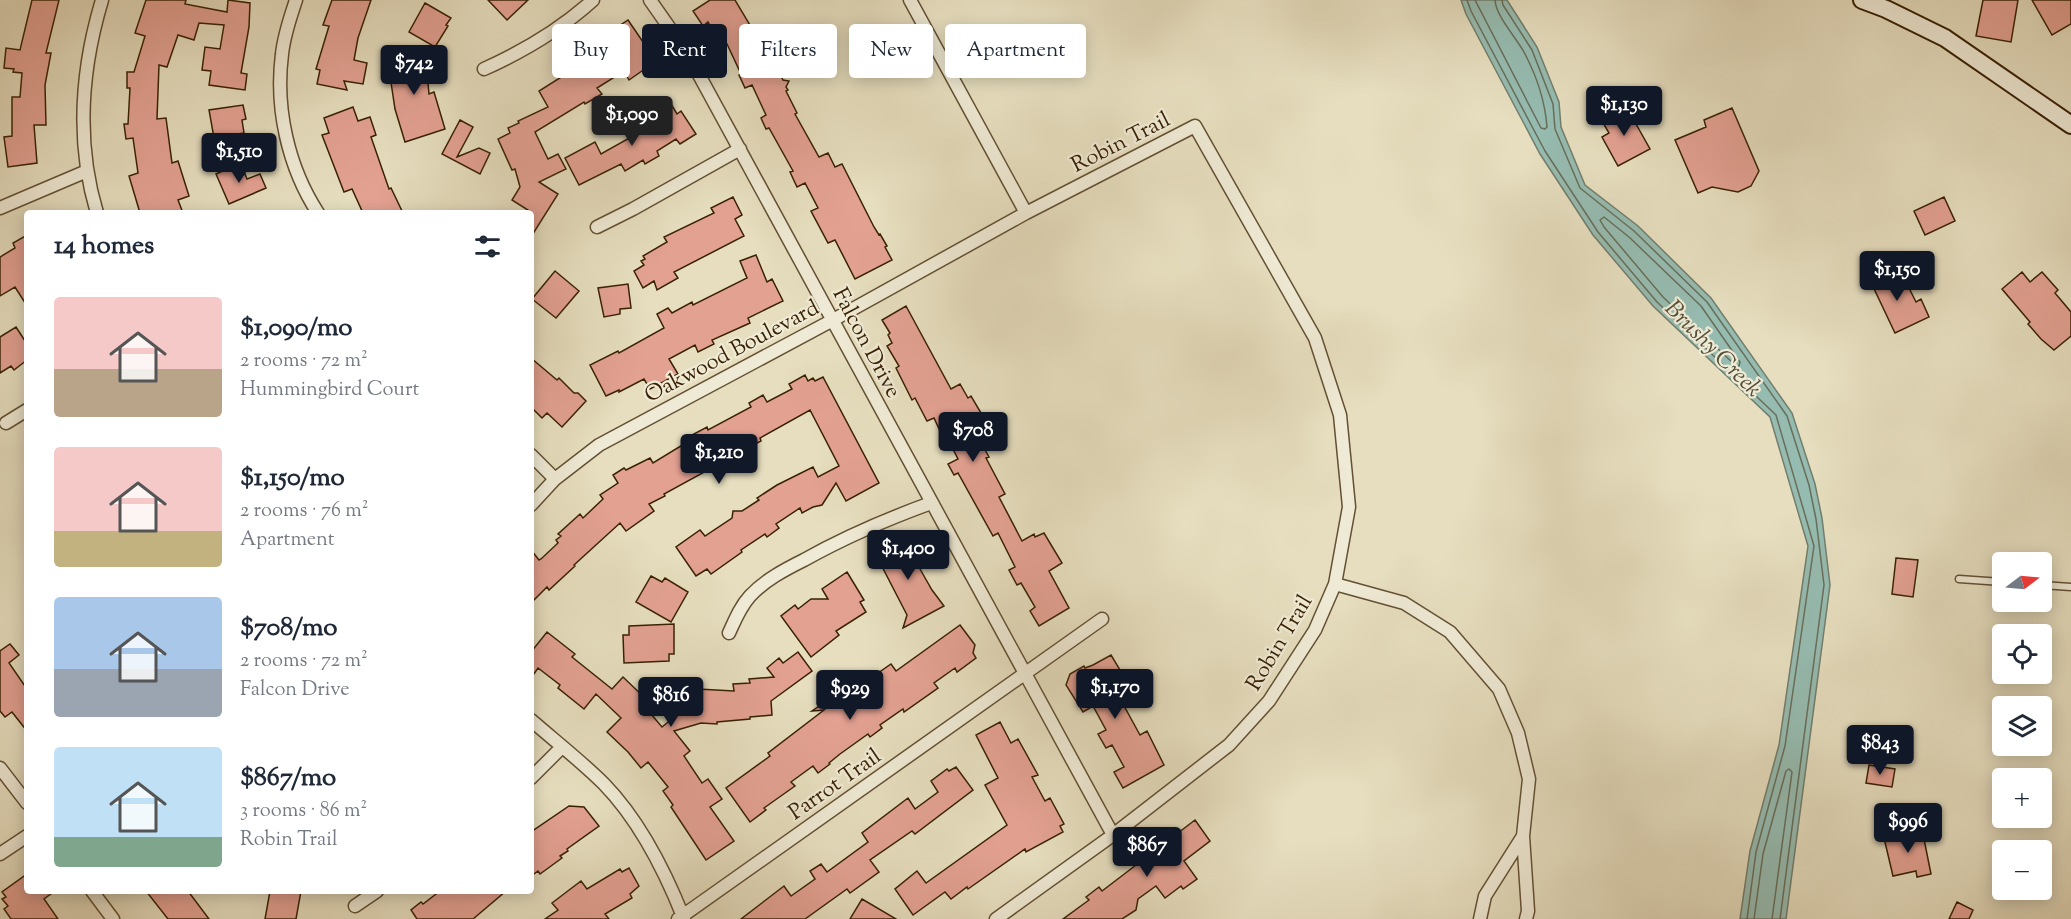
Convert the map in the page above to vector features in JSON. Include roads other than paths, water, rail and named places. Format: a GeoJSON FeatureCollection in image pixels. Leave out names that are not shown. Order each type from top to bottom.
{"type":"FeatureCollection","features":[{"type":"Feature","properties":{"kind":"street"},"geometry":{"type":"LineString","coordinates":[[96,210],[87,171],[83,129],[84,87],[90,49],[102,0]]}},
{"type":"Feature","properties":{"kind":"street"},"geometry":{"type":"LineString","coordinates":[[296,0],[287,26],[282,53],[282,106],[292,159],[301,183],[316,210]]}},
{"type":"Feature","properties":{"kind":"street"},"geometry":{"type":"LineString","coordinates":[[484,69],[546,37],[569,22],[593,0]]}},
{"type":"Feature","properties":{"kind":"street","name":"Falcon Drive"},"geometry":{"type":"LineString","coordinates":[[650,0],[698,73],[1113,835]]}},
{"type":"Feature","properties":{"kind":"street"},"geometry":{"type":"LineString","coordinates":[[910,0],[1026,213]]}},
{"type":"Feature","properties":{"kind":"street"},"geometry":{"type":"LineString","coordinates":[[1862,0],[1945,38],[2071,125]]}},
{"type":"Feature","properties":{"kind":"street","name":"Robin Trail"},"geometry":{"type":"LineString","coordinates":[[996,919],[1113,835],[1229,746],[1269,701],[1315,630],[1335,584],[1349,507],[1340,415],[1316,338],[1194,126],[1026,213]]}},
{"type":"Feature","properties":{"kind":"street"},"geometry":{"type":"LineString","coordinates":[[597,227],[740,149]]}},
{"type":"Feature","properties":{"kind":"street"},"geometry":{"type":"LineString","coordinates":[[0,208],[87,171]]}},
{"type":"Feature","properties":{"kind":"street","name":"Oakwood Boulevard"},"geometry":{"type":"LineString","coordinates":[[534,502],[555,479],[599,445],[833,320],[1026,213]]}},
{"type":"Feature","properties":{"kind":"street"},"geometry":{"type":"LineString","coordinates":[[6,423],[24,412]]}},
{"type":"Feature","properties":{"kind":"street"},"geometry":{"type":"LineString","coordinates":[[534,458],[555,479]]}},
{"type":"Feature","properties":{"kind":"street"},"geometry":{"type":"LineString","coordinates":[[729,633],[749,597],[772,577],[830,545],[892,517],[931,503]]}},
{"type":"Feature","properties":{"kind":"street"},"geometry":{"type":"LineString","coordinates":[[1335,584],[1404,603],[1450,632],[1499,689],[1518,733],[1529,779],[1523,836],[1528,911],[1526,919]]}},
{"type":"Feature","properties":{"kind":"street","name":"Parrot Trail"},"geometry":{"type":"LineString","coordinates":[[681,918],[1102,619]]}},
{"type":"Feature","properties":{"kind":"street"},"geometry":{"type":"LineString","coordinates":[[534,723],[605,786],[634,822],[673,891],[681,918]]}},
{"type":"Feature","properties":{"kind":"street"},"geometry":{"type":"LineString","coordinates":[[534,775],[562,747]]}},
{"type":"Feature","properties":{"kind":"street"},"geometry":{"type":"LineString","coordinates":[[0,768],[24,799]]}},
{"type":"Feature","properties":{"kind":"street"},"geometry":{"type":"LineString","coordinates":[[1480,919],[1485,896],[1523,836]]}},
{"type":"Feature","properties":{"kind":"street"},"geometry":{"type":"LineString","coordinates":[[0,854],[24,838]]}},
{"type":"Feature","properties":{"kind":"street"},"geometry":{"type":"LineString","coordinates":[[94,894],[113,919]]}},
{"type":"Feature","properties":{"kind":"street"},"geometry":{"type":"LineString","coordinates":[[355,906],[373,894]]}},
{"type":"Feature","properties":{"kind":"lane"},"geometry":{"type":"LineString","coordinates":[[1959,579],[1992,581]]}},
{"type":"Feature","properties":{"kind":"lane"},"geometry":{"type":"LineString","coordinates":[[2052,586],[2071,587]]}},
{"type":"Feature","properties":{"kind":"water","name":"Brushy Creek"},"geometry":{"type":"Polygon","coordinates":[[[1461,0],[1507,0],[1537,47],[1559,102],[1561,127],[1585,185],[1638,226],[1711,298],[1792,413],[1815,484],[1822,518],[1830,585],[1786,919],[1740,919],[1750,851],[1779,745],[1808,546],[1770,417],[1653,306],[1593,235],[1540,154],[1466,14],[1461,0]]]}}]}
